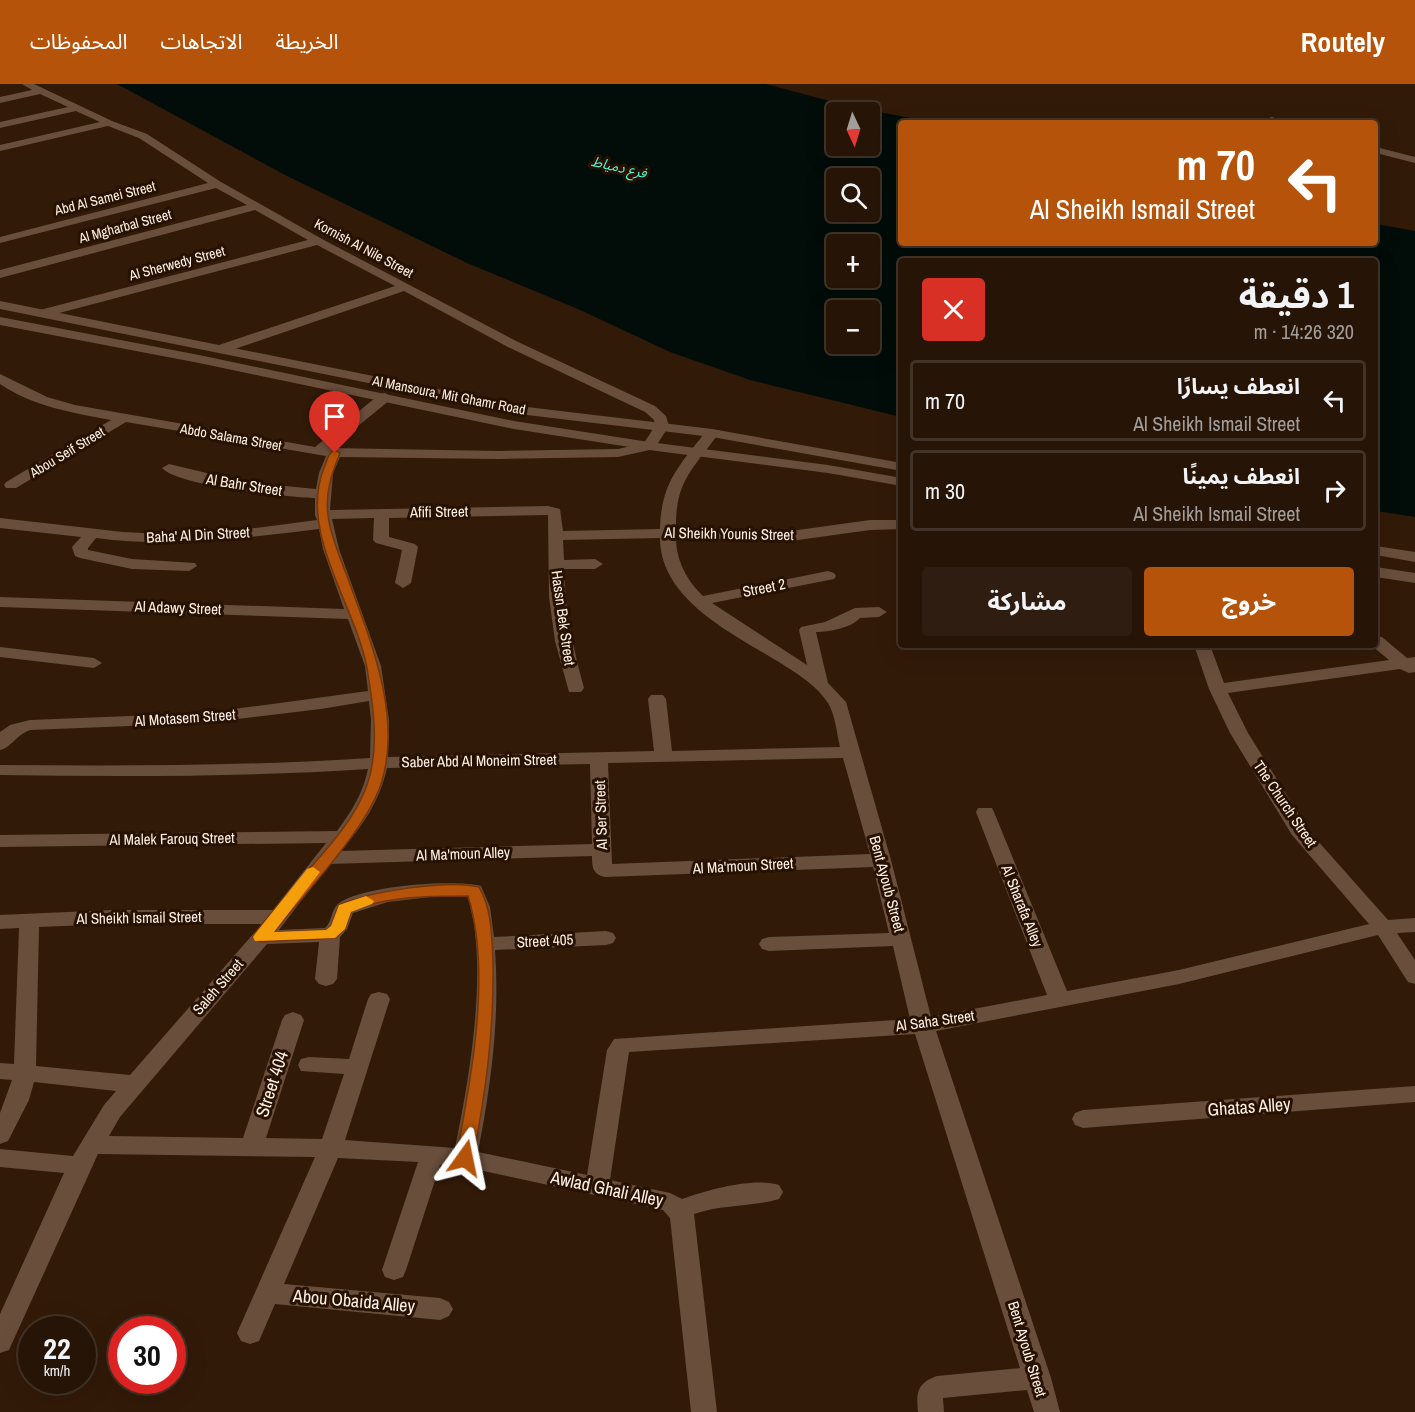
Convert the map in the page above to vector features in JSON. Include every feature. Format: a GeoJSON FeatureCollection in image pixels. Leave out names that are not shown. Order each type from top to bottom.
{"type":"FeatureCollection","features":[{"type":"Feature","properties":{"kind":"street","name":"Kornish Al Nile Street"},"geometry":{"type":"LineString","coordinates":[[27,84],[76,108],[143,136],[217,184],[318,241],[512,344],[650,409],[661,419],[662,426]]}},
{"type":"Feature","properties":{"kind":"street"},"geometry":{"type":"LineString","coordinates":[[0,100],[41,91]]}},
{"type":"Feature","properties":{"kind":"street"},"geometry":{"type":"LineString","coordinates":[[0,125],[76,108]]}},
{"type":"Feature","properties":{"kind":"street"},"geometry":{"type":"LineString","coordinates":[[0,148],[110,123]]}},
{"type":"Feature","properties":{"kind":"street"},"geometry":{"type":"LineString","coordinates":[[1378,151],[1415,160]]}},
{"type":"Feature","properties":{"kind":"street","name":"Abd Al Samei Street"},"geometry":{"type":"LineString","coordinates":[[0,240],[217,184]]}},
{"type":"Feature","properties":{"kind":"street","name":"Al Mgharbal Street"},"geometry":{"type":"LineString","coordinates":[[0,274],[257,206]]}},
{"type":"Feature","properties":{"kind":"street","name":"Al Sherwedy Street"},"geometry":{"type":"LineString","coordinates":[[44,313],[318,241]]}},
{"type":"Feature","properties":{"kind":"street"},"geometry":{"type":"LineString","coordinates":[[221,349],[405,287]]}},
{"type":"Feature","properties":{"kind":"street","name":"Al Mansoura, Mit Ghamr Road"},"geometry":{"type":"LineString","coordinates":[[0,305],[527,411],[712,432],[898,466]]}},
{"type":"Feature","properties":{"kind":"street","name":"Al Mansoura, Mit Ghamr Road"},"geometry":{"type":"LineString","coordinates":[[0,321],[385,397],[514,425],[649,446],[828,469],[898,481]]}},
{"type":"Feature","properties":{"kind":"street","name":"Abdo Salama Street"},"geometry":{"type":"LineString","coordinates":[[0,378],[16,389],[42,400],[74,409],[326,452],[599,454],[634,451],[649,446]]}},
{"type":"Feature","properties":{"kind":"street","name":"Saleh Street"},"geometry":{"type":"LineString","coordinates":[[0,1342],[84,1155],[112,1111],[279,917],[323,858],[343,837],[364,807],[374,785],[380,763],[380,720],[373,666],[323,519],[321,494],[326,473],[326,452],[385,397]]}},
{"type":"Feature","properties":{"kind":"street","name":"Abou Seif Street"},"geometry":{"type":"LineString","coordinates":[[11,485],[123,418]]}},
{"type":"Feature","properties":{"kind":"street"},"geometry":{"type":"LineString","coordinates":[[649,446],[662,426]]}},
{"type":"Feature","properties":{"kind":"street","name":"Bent Ayoub Street"},"geometry":{"type":"LineString","coordinates":[[712,432],[681,472],[672,490],[666,533],[668,551],[684,586],[714,614],[820,684],[837,702],[881,860],[923,1026],[1038,1378],[1047,1412]]}},
{"type":"Feature","properties":{"kind":"street","name":"Al Bahr Street"},"geometry":{"type":"LineString","coordinates":[[169,468],[237,487],[321,494]]}},
{"type":"Feature","properties":{"kind":"street","name":"Afifi Street"},"geometry":{"type":"LineString","coordinates":[[323,519],[382,514],[548,510],[555,512]]}},
{"type":"Feature","properties":{"kind":"street","name":"Hassn Bek Street"},"geometry":{"type":"LineString","coordinates":[[555,512],[555,566],[563,641],[575,688]]}},
{"type":"Feature","properties":{"kind":"street"},"geometry":{"type":"LineString","coordinates":[[382,514],[381,540],[410,547],[403,583]]}},
{"type":"Feature","properties":{"kind":"street","name":"Baha' Al Din Street"},"geometry":{"type":"LineString","coordinates":[[0,524],[165,539],[205,538],[323,519]]}},
{"type":"Feature","properties":{"kind":"street","name":"Al Sheikh Younis Street"},"geometry":{"type":"LineString","coordinates":[[556,536],[666,533],[791,536],[870,525],[898,524]]}},
{"type":"Feature","properties":{"kind":"street"},"geometry":{"type":"LineString","coordinates":[[93,533],[80,548],[80,553],[132,564],[189,566]]}},
{"type":"Feature","properties":{"kind":"street"},"geometry":{"type":"LineString","coordinates":[[1378,551],[1415,557]]}},
{"type":"Feature","properties":{"kind":"street"},"geometry":{"type":"LineString","coordinates":[[555,566],[595,564]]}},
{"type":"Feature","properties":{"kind":"street"},"geometry":{"type":"LineString","coordinates":[[1378,572],[1415,578]]}},
{"type":"Feature","properties":{"kind":"street","name":"Street 2"},"geometry":{"type":"LineString","coordinates":[[700,601],[828,576]]}},
{"type":"Feature","properties":{"kind":"street","name":"Al Adawy Street"},"geometry":{"type":"LineString","coordinates":[[0,602],[355,614]]}},
{"type":"Feature","properties":{"kind":"street"},"geometry":{"type":"LineString","coordinates":[[820,684],[807,630],[811,627],[830,626],[837,620],[851,618],[855,613],[879,612]]}},
{"type":"Feature","properties":{"kind":"street"},"geometry":{"type":"LineString","coordinates":[[1378,642],[1412,667]]}},
{"type":"Feature","properties":{"kind":"street","name":"The Church Street"},"geometry":{"type":"LineString","coordinates":[[1203,648],[1218,689],[1239,733],[1302,835],[1383,927],[1415,977]]}},
{"type":"Feature","properties":{"kind":"street"},"geometry":{"type":"LineString","coordinates":[[0,652],[94,663]]}},
{"type":"Feature","properties":{"kind":"street"},"geometry":{"type":"LineString","coordinates":[[1218,689],[1412,667]]}},
{"type":"Feature","properties":{"kind":"street","name":"Al Motasem Street"},"geometry":{"type":"LineString","coordinates":[[0,745],[11,731],[30,725],[205,718],[310,706],[378,694]]}},
{"type":"Feature","properties":{"kind":"street"},"geometry":{"type":"LineString","coordinates":[[657,699],[664,756]]}},
{"type":"Feature","properties":{"kind":"street","name":"Saber Abd Al Moneim Street"},"geometry":{"type":"LineString","coordinates":[[0,770],[149,772],[264,770],[380,763],[850,752]]}},
{"type":"Feature","properties":{"kind":"street","name":"Al Ser Street"},"geometry":{"type":"LineString","coordinates":[[599,758],[602,868],[605,871]]}},
{"type":"Feature","properties":{"kind":"street","name":"Al Sharafa Alley"},"geometry":{"type":"LineString","coordinates":[[985,812],[1060,1000]]}},
{"type":"Feature","properties":{"kind":"street","name":"Al Malek Farouq Street"},"geometry":{"type":"LineString","coordinates":[[0,841],[343,837]]}},
{"type":"Feature","properties":{"kind":"street","name":"Al Ma'moun Alley"},"geometry":{"type":"LineString","coordinates":[[323,858],[602,850]]}},
{"type":"Feature","properties":{"kind":"street","name":"Al Ma'moun Street"},"geometry":{"type":"LineString","coordinates":[[605,871],[881,860]]}},
{"type":"Feature","properties":{"kind":"street"},"geometry":{"type":"LineString","coordinates":[[261,937],[330,935],[337,929],[345,909],[357,903],[423,891],[474,891],[480,910],[484,944],[484,1044],[465,1158]]}},
{"type":"Feature","properties":{"kind":"street","name":"Al Sheikh Ismail Street"},"geometry":{"type":"LineString","coordinates":[[0,922],[113,917],[279,917]]}},
{"type":"Feature","properties":{"kind":"street"},"geometry":{"type":"LineString","coordinates":[[0,1135],[18,1101],[25,1074],[29,921]]}},
{"type":"Feature","properties":{"kind":"street","name":"Al Saha Street"},"geometry":{"type":"LineString","coordinates":[[597,1186],[618,1050],[622,1045],[923,1026],[1179,977],[1383,927],[1415,925]]}},
{"type":"Feature","properties":{"kind":"street"},"geometry":{"type":"LineString","coordinates":[[326,979],[330,935]]}},
{"type":"Feature","properties":{"kind":"street","name":"Street 405"},"geometry":{"type":"LineString","coordinates":[[484,944],[606,938]]}},
{"type":"Feature","properties":{"kind":"street"},"geometry":{"type":"LineString","coordinates":[[769,944],[901,939]]}},
{"type":"Feature","properties":{"kind":"street"},"geometry":{"type":"LineString","coordinates":[[331,1148],[379,999]]}},
{"type":"Feature","properties":{"kind":"street","name":"Street 404"},"geometry":{"type":"LineString","coordinates":[[252,1147],[292,1020]]}},
{"type":"Feature","properties":{"kind":"street"},"geometry":{"type":"LineString","coordinates":[[309,1065],[358,1067]]}},
{"type":"Feature","properties":{"kind":"street"},"geometry":{"type":"LineString","coordinates":[[0,1071],[133,1084]]}},
{"type":"Feature","properties":{"kind":"street","name":"Ghatas Alley"},"geometry":{"type":"LineString","coordinates":[[1083,1119],[1415,1094]]}},
{"type":"Feature","properties":{"kind":"street","name":"Awlad Ghali Alley"},"geometry":{"type":"LineString","coordinates":[[0,1158],[252,1147],[331,1148],[432,1154],[465,1158],[670,1202],[680,1209],[682,1214],[704,1412]]}},
{"type":"Feature","properties":{"kind":"street","name":"Abou Obaida Alley"},"geometry":{"type":"LineString","coordinates":[[250,1333],[331,1148]]}},
{"type":"Feature","properties":{"kind":"street"},"geometry":{"type":"LineString","coordinates":[[394,1270],[432,1154]]}},
{"type":"Feature","properties":{"kind":"street"},"geometry":{"type":"LineString","coordinates":[[680,1209],[723,1196],[771,1192]]}},
{"type":"Feature","properties":{"kind":"street","name":"Abou Obaida Alley"},"geometry":{"type":"LineString","coordinates":[[268,1293],[440,1309]]}},
{"type":"Feature","properties":{"kind":"street"},"geometry":{"type":"LineString","coordinates":[[930,1412],[929,1394],[937,1387],[1038,1378]]}},
{"type":"Feature","properties":{"kind":"water","name":"فرع دمياط"},"geometry":{"type":"Polygon","coordinates":[[[117,84],[766,84],[833,102],[826,102],[826,156],[880,156],[880,112],[921,120],[898,120],[898,246],[1378,246],[1378,224],[1415,231],[1415,517],[1378,511],[1378,258],[898,258],[898,416],[750,380],[670,352],[578,309],[467,263],[287,176],[117,84]]]}},
{"type":"Feature","properties":{"kind":"slow traffic"},"geometry":{"type":"LineString","coordinates":[[313,872],[261,937],[330,935],[336,932],[345,909],[352,904],[366,901]]}},
{"type":"Feature","properties":{"kind":"route"},"geometry":{"type":"LineString","coordinates":[[335,453],[323,484],[322,515],[331,549],[373,666],[380,720],[380,763],[374,785],[364,807],[343,837],[323,858],[279,917],[261,937],[330,935],[336,932],[342,912],[348,906],[390,896],[423,891],[469,889],[476,893],[483,927],[486,1009],[479,1081],[465,1158]]}}]}
